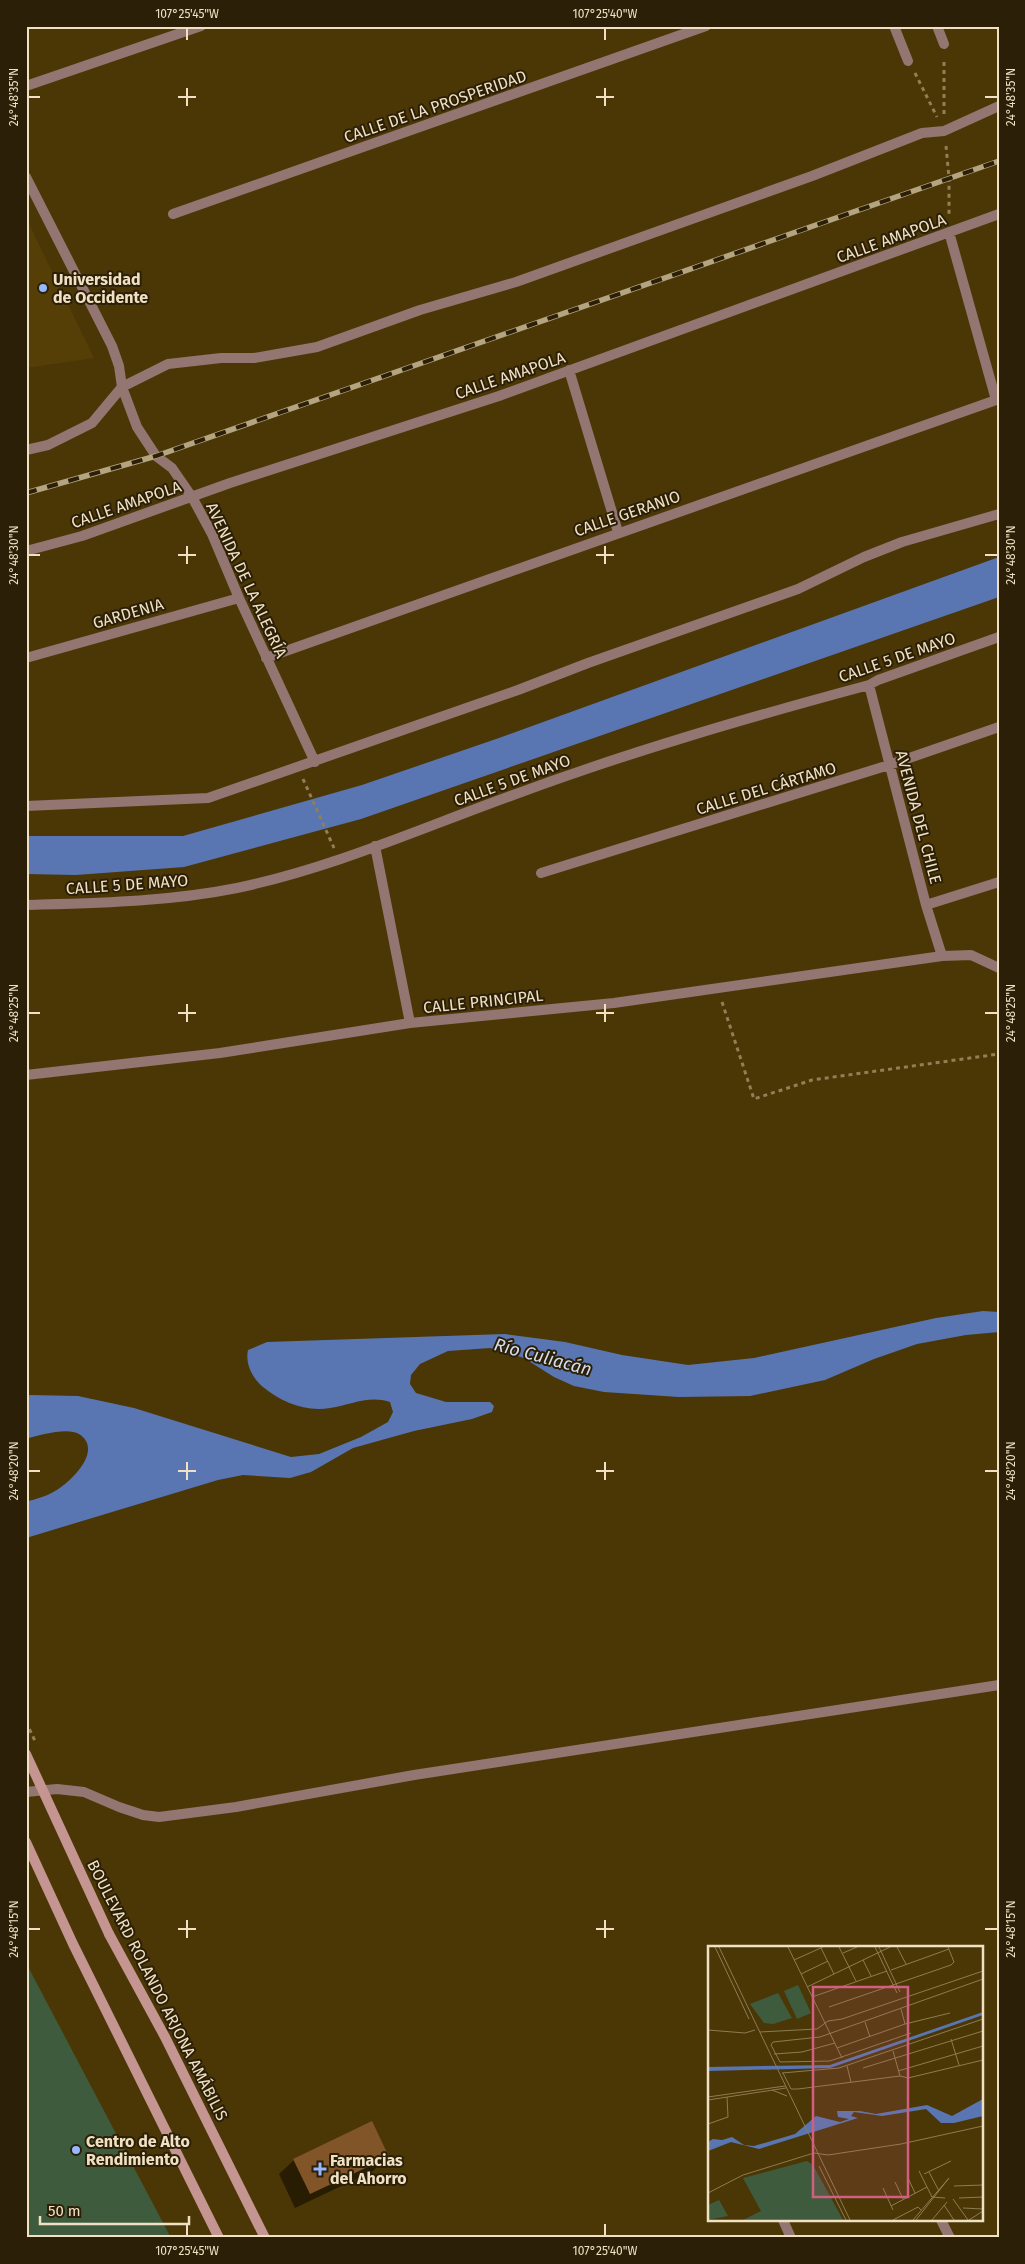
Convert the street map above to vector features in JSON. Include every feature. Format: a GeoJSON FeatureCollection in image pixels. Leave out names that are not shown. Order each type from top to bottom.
{"type":"FeatureCollection","features":[{"type":"Feature","properties":{"kind":"main road","name":"BOULEVARD ROLANDO ARJONA AMÁBILIS"},"geometry":{"type":"LineString","coordinates":[[26,1754],[109,1934],[164,2037],[265,2238]]}},
{"type":"Feature","properties":{"kind":"main road"},"geometry":{"type":"LineString","coordinates":[[26,1842],[73,1944],[219,2238]]}},
{"type":"Feature","properties":{"kind":"street"},"geometry":{"type":"LineString","coordinates":[[26,86],[201,26]]}},
{"type":"Feature","properties":{"kind":"street","name":"CALLE DE LA PROSPERIDAD"},"geometry":{"type":"LineString","coordinates":[[173,214],[706,26]]}},
{"type":"Feature","properties":{"kind":"street"},"geometry":{"type":"LineString","coordinates":[[894,26],[908,60]]}},
{"type":"Feature","properties":{"kind":"street"},"geometry":{"type":"LineString","coordinates":[[937,26],[944,44]]}},
{"type":"Feature","properties":{"kind":"street"},"geometry":{"type":"LineString","coordinates":[[26,450],[48,445],[92,423],[122,387],[168,364],[221,358],[254,358],[317,347],[420,310],[516,282],[812,176],[922,133],[944,131],[999,106]]}},
{"type":"Feature","properties":{"kind":"street","name":"AVENIDA DE LA ALEGRÍA"},"geometry":{"type":"LineString","coordinates":[[26,177],[112,346],[119,366],[122,387],[137,427],[156,456],[172,468],[192,497],[212,534],[238,598],[315,762]]}},
{"type":"Feature","properties":{"kind":"street","name":"CALLE AMAPOLA"},"geometry":{"type":"LineString","coordinates":[[26,551],[82,536],[304,458],[499,396],[999,214]]}},
{"type":"Feature","properties":{"kind":"street"},"geometry":{"type":"LineString","coordinates":[[949,232],[997,400]]}},
{"type":"Feature","properties":{"kind":"street"},"geometry":{"type":"LineString","coordinates":[[569,370],[618,532]]}},
{"type":"Feature","properties":{"kind":"street","name":"CALLE GERANIO"},"geometry":{"type":"LineString","coordinates":[[266,658],[618,532],[997,400]]}},
{"type":"Feature","properties":{"kind":"street"},"geometry":{"type":"LineString","coordinates":[[26,806],[208,798],[315,762],[518,690],[597,659],[798,589],[864,557],[902,542],[999,514]]}},
{"type":"Feature","properties":{"kind":"street","name":"GARDENIA"},"geometry":{"type":"LineString","coordinates":[[26,658],[238,598]]}},
{"type":"Feature","properties":{"kind":"street","name":"CALLE 5 DE MAYO"},"geometry":{"type":"LineString","coordinates":[[26,905],[118,902],[198,895],[282,877],[375,846],[618,758],[751,717],[869,685],[878,680],[999,637]]}},
{"type":"Feature","properties":{"kind":"street","name":"AVENIDA DEL CHILE"},"geometry":{"type":"LineString","coordinates":[[869,685],[926,905],[942,956]]}},
{"type":"Feature","properties":{"kind":"street","name":"CALLE DEL CÁRTAMO"},"geometry":{"type":"LineString","coordinates":[[541,873],[889,766],[999,727]]}},
{"type":"Feature","properties":{"kind":"street"},"geometry":{"type":"LineString","coordinates":[[375,846],[410,1023]]}},
{"type":"Feature","properties":{"kind":"street"},"geometry":{"type":"LineString","coordinates":[[926,905],[999,882]]}},
{"type":"Feature","properties":{"kind":"street","name":"CALLE PRINCIPAL"},"geometry":{"type":"LineString","coordinates":[[26,1075],[220,1053],[410,1023],[614,1003],[942,956],[971,955],[999,968]]}},
{"type":"Feature","properties":{"kind":"street"},"geometry":{"type":"LineString","coordinates":[[26,1792],[57,1789],[78,1790],[143,1815],[159,1817],[236,1807],[414,1775],[999,1685]]}},
{"type":"Feature","properties":{"kind":"street"},"geometry":{"type":"LineString","coordinates":[[784,2222],[791,2238]]}},
{"type":"Feature","properties":{"kind":"street"},"geometry":{"type":"LineString","coordinates":[[942,2222],[950,2238]]}},
{"type":"Feature","properties":{"kind":"path"},"geometry":{"type":"LineString","coordinates":[[908,60],[944,131]]}},
{"type":"Feature","properties":{"kind":"path"},"geometry":{"type":"LineString","coordinates":[[302,780],[331,839]]}},
{"type":"Feature","properties":{"kind":"path"},"geometry":{"type":"LineString","coordinates":[[718,989],[754,1099],[812,1080],[999,1054]]}},
{"type":"Feature","properties":{"kind":"shaded area","name":"Universidad de Occidente"},"geometry":{"type":"Polygon","coordinates":[[[26,218],[94,358],[26,368],[26,218]]]}},
{"type":"Feature","properties":{"kind":"green space","name":"Centro de Alto Rendimiento"},"geometry":{"type":"Polygon","coordinates":[[[26,1963],[171,2238],[26,2238],[26,1963]]]}},
{"type":"Feature","properties":{"kind":"water"},"geometry":{"type":"Polygon","coordinates":[[[999,557],[999,597],[361,819],[184,867],[76,875],[26,874],[26,836],[183,836],[362,785],[499,738],[999,557]]]}},
{"type":"Feature","properties":{"kind":"water","name":"Río Culiacán"},"geometry":{"type":"Polygon","coordinates":[[[983,1311],[999,1312],[999,1332],[966,1335],[917,1344],[874,1359],[825,1380],[750,1396],[679,1397],[604,1392],[574,1386],[554,1377],[524,1358],[490,1348],[448,1351],[420,1364],[411,1375],[410,1384],[416,1393],[446,1402],[490,1402],[494,1406],[492,1412],[472,1419],[414,1431],[353,1448],[311,1472],[290,1478],[243,1475],[218,1480],[26,1538],[26,1502],[52,1493],[69,1481],[87,1457],[88,1448],[86,1441],[79,1434],[68,1431],[53,1432],[26,1439],[26,1397],[30,1395],[78,1396],[134,1408],[291,1457],[319,1454],[361,1437],[388,1422],[393,1412],[390,1402],[382,1400],[367,1400],[338,1407],[312,1409],[294,1405],[278,1397],[263,1387],[256,1379],[250,1370],[247,1355],[248,1350],[267,1342],[505,1334],[565,1342],[622,1355],[688,1365],[754,1358],[936,1318],[983,1311]]]}},
{"type":"Feature","properties":{"kind":"building"},"geometry":{"type":"Polygon","coordinates":[[[372,2121],[389,2157],[310,2194],[293,2159],[372,2121]]]}},
{"type":"Feature","properties":{"kind":"railway"},"geometry":{"type":"LineString","coordinates":[[26,493],[156,456],[999,161]]}},
{"type":"Feature","properties":{"kind":"place","name":"Universidad de Occidente"},"geometry":{"type":"Point","coordinates":[43,288]}},
{"type":"Feature","properties":{"kind":"place","name":"Centro de Alto Rendimiento"},"geometry":{"type":"Point","coordinates":[76,2150]}},
{"type":"Feature","properties":{"kind":"place","name":"Farmacias del Ahorro"},"geometry":{"type":"Point","coordinates":[320,2169]}}]}
